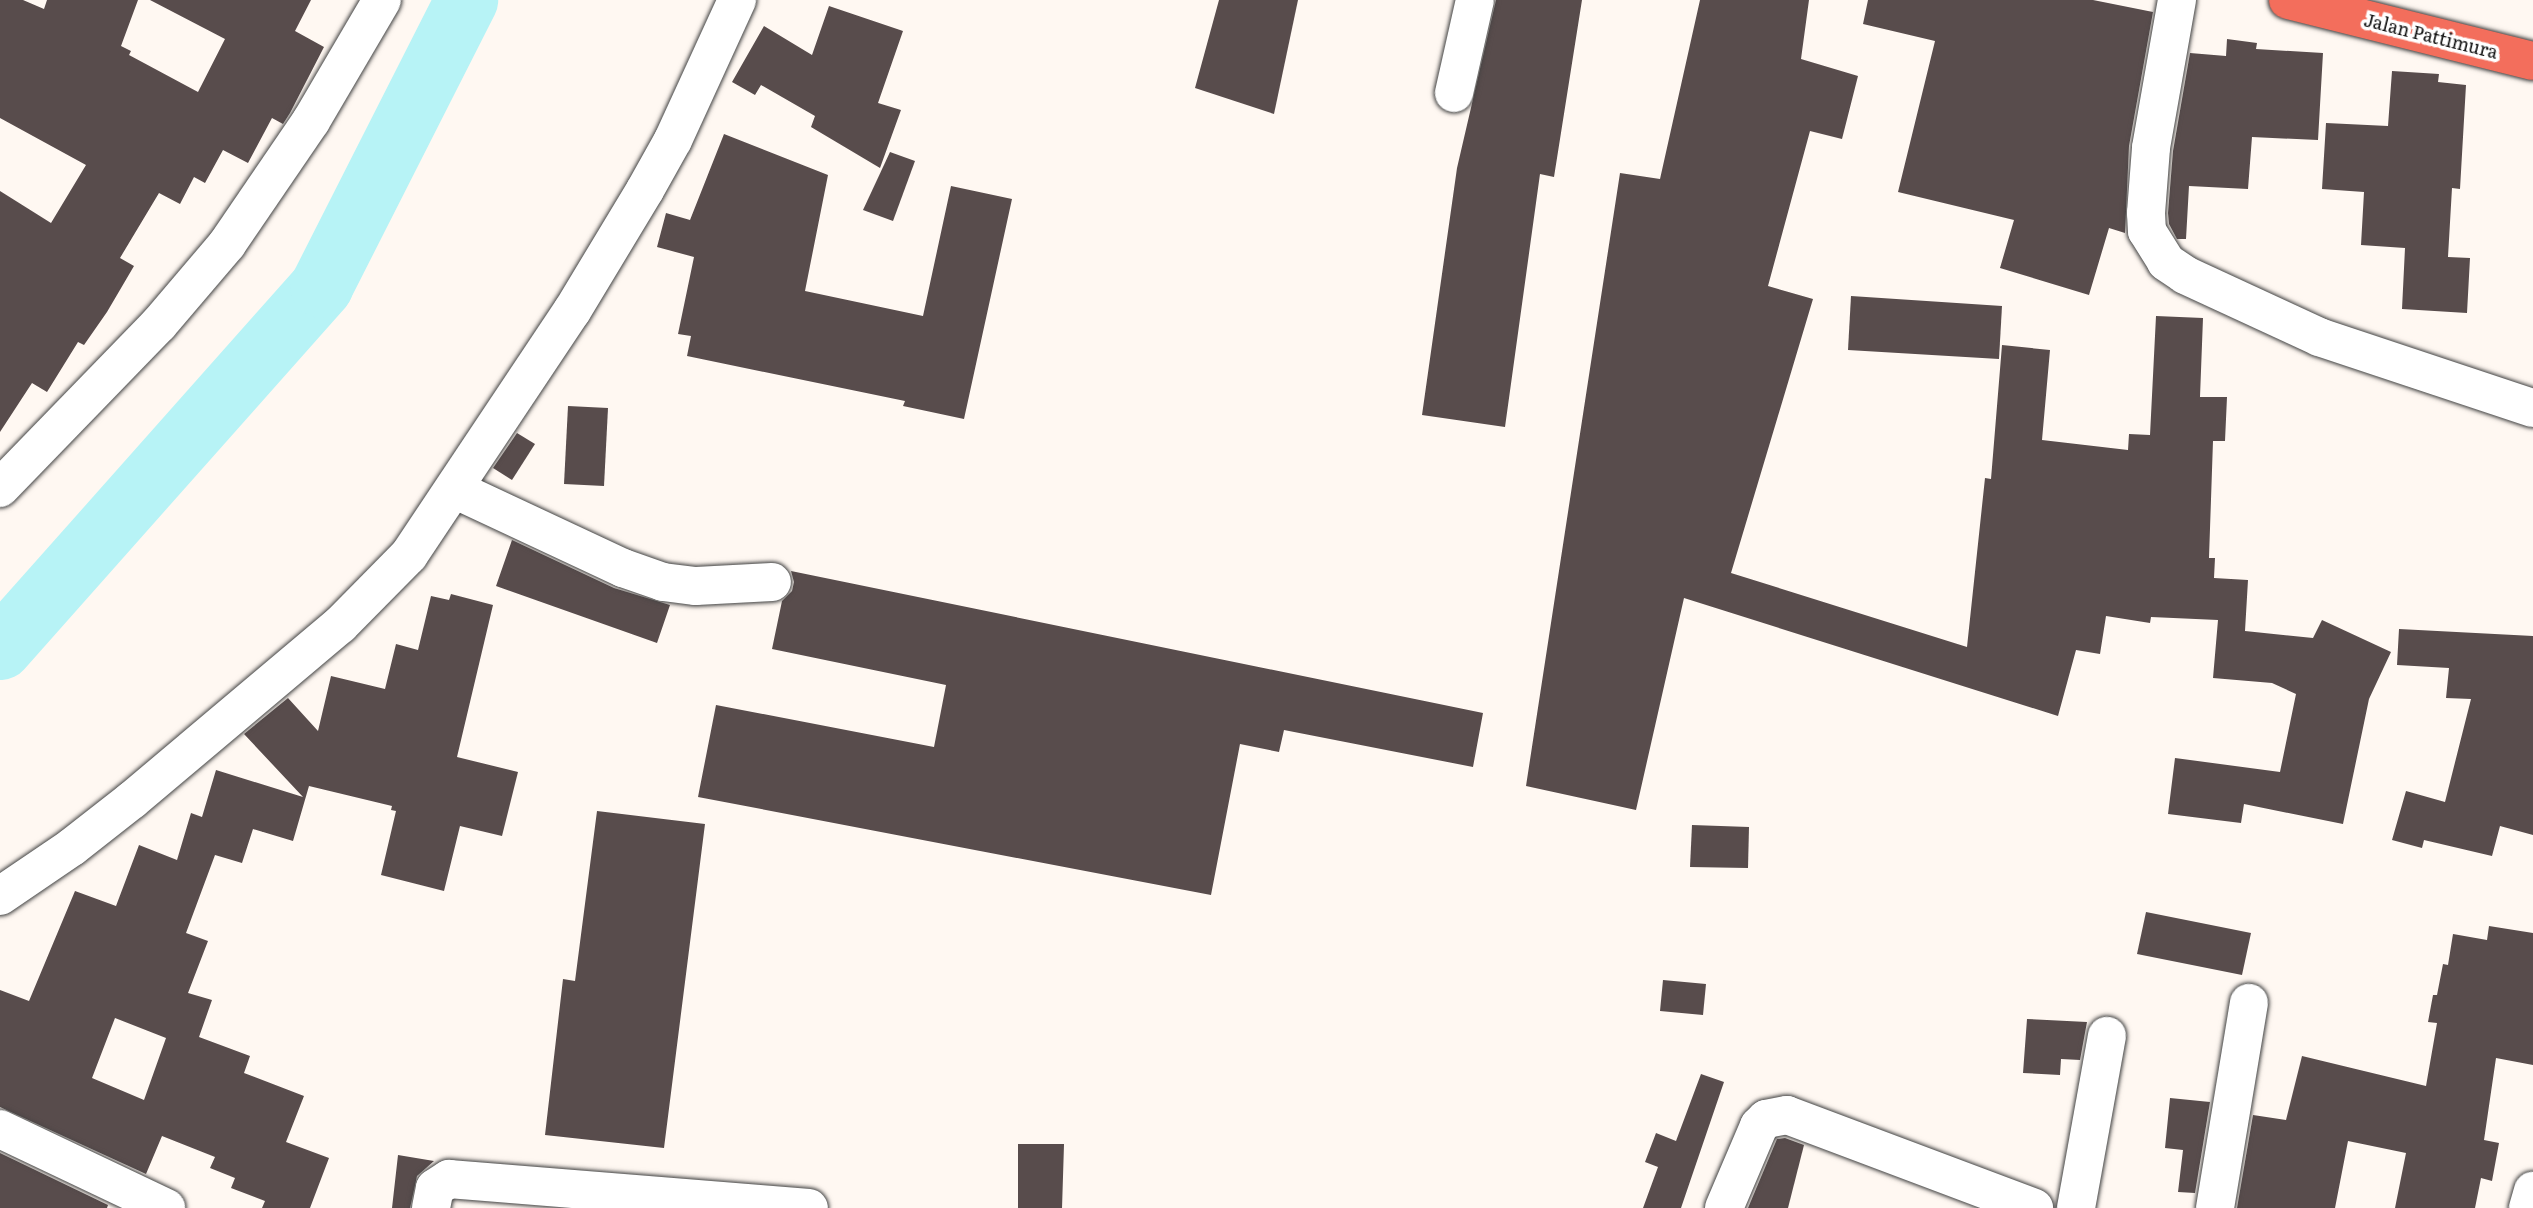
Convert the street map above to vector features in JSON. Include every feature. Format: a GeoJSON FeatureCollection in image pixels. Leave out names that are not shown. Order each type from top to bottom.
{"type":"FeatureCollection","features":[{"type":"Feature","properties":{"kind":"highway","name":"Jalan Pattimura"},"geometry":{"type":"LineString","coordinates":[[2288,0],[2533,61]]}},
{"type":"Feature","properties":{"kind":"street"},"geometry":{"type":"LineString","coordinates":[[0,488],[159,324],[227,244],[311,121],[382,0]]}},
{"type":"Feature","properties":{"kind":"street"},"geometry":{"type":"LineString","coordinates":[[0,897],[72,847],[132,800],[340,625],[409,555],[572,311],[645,190],[673,140],[737,0]]}},
{"type":"Feature","properties":{"kind":"street"},"geometry":{"type":"LineString","coordinates":[[1454,93],[1475,0]]}},
{"type":"Feature","properties":{"kind":"street"},"geometry":{"type":"LineString","coordinates":[[2177,0],[2151,148],[2146,213],[2147,231],[2166,262],[2185,275],[2319,337],[2533,408]]}},
{"type":"Feature","properties":{"kind":"street"},"geometry":{"type":"LineString","coordinates":[[454,489],[611,563],[663,582],[696,586],[772,582]]}},
{"type":"Feature","properties":{"kind":"street"},"geometry":{"type":"LineString","coordinates":[[2215,1208],[2249,1003]]}},
{"type":"Feature","properties":{"kind":"street"},"geometry":{"type":"LineString","coordinates":[[2076,1208],[2107,1036]]}},
{"type":"Feature","properties":{"kind":"street"},"geometry":{"type":"LineString","coordinates":[[1724,1208],[1759,1126],[1766,1119],[1787,1115],[2034,1208]]}},
{"type":"Feature","properties":{"kind":"street"},"geometry":{"type":"LineString","coordinates":[[0,1129],[166,1208]]}},
{"type":"Feature","properties":{"kind":"street"},"geometry":{"type":"LineString","coordinates":[[431,1208],[435,1188],[449,1179],[808,1208]]}},
{"type":"Feature","properties":{"kind":"street"},"geometry":{"type":"LineString","coordinates":[[2528,1208],[2533,1191]]}},
{"type":"Feature","properties":{"kind":"building"},"geometry":{"type":"Polygon","coordinates":[[[0,0],[23,0],[44,9],[47,0],[138,0],[121,46],[131,51],[129,55],[198,92],[225,39],[150,0],[311,0],[295,31],[324,47],[283,124],[272,118],[248,163],[223,150],[205,183],[194,177],[180,204],[159,193],[120,258],[134,266],[107,312],[84,345],[78,342],[47,392],[32,383],[0,432],[0,191],[51,223],[86,165],[0,118],[0,0]]]}},
{"type":"Feature","properties":{"kind":"building"},"geometry":{"type":"Polygon","coordinates":[[[1219,0],[1298,0],[1274,114],[1195,88],[1219,0]]]}},
{"type":"Feature","properties":{"kind":"building"},"geometry":{"type":"Polygon","coordinates":[[[1496,0],[1582,0],[1554,177],[1540,174],[1505,427],[1422,415],[1457,168],[1496,0]]]}},
{"type":"Feature","properties":{"kind":"building"},"geometry":{"type":"Polygon","coordinates":[[[1700,0],[1809,0],[1801,59],[1858,76],[1842,139],[1810,131],[1768,286],[1813,299],[1731,573],[1967,647],[1985,478],[1991,479],[2002,345],[2050,350],[2042,440],[2128,450],[2129,434],[2150,435],[2156,316],[2203,318],[2200,397],[2227,397],[2225,441],[2213,441],[2209,558],[2215,558],[2214,578],[2248,580],[2245,631],[2313,638],[2322,620],[2391,652],[2369,699],[2343,824],[2244,804],[2241,823],[2168,814],[2175,758],[2280,772],[2296,694],[2272,683],[2213,678],[2218,620],[2151,617],[2150,623],[2106,616],[2100,654],[2076,650],[2058,716],[1684,598],[1636,810],[1526,786],[1620,173],[1660,179],[1700,0]]]}},
{"type":"Feature","properties":{"kind":"building"},"geometry":{"type":"Polygon","coordinates":[[[1868,0],[2093,0],[2153,12],[2129,146],[2125,233],[2109,228],[2089,295],[2000,268],[2014,220],[1898,192],[1935,41],[1863,24],[1868,0]]]}},
{"type":"Feature","properties":{"kind":"building"},"geometry":{"type":"Polygon","coordinates":[[[829,6],[903,31],[878,103],[901,110],[880,168],[811,127],[815,116],[761,85],[755,95],[732,82],[764,26],[812,55],[829,6]]]}},
{"type":"Feature","properties":{"kind":"building"},"geometry":{"type":"Polygon","coordinates":[[[2227,39],[2257,43],[2256,49],[2323,53],[2318,140],[2252,137],[2248,189],[2189,186],[2186,239],[2177,239],[2169,224],[2168,213],[2173,151],[2190,53],[2226,56],[2227,39]]]}},
{"type":"Feature","properties":{"kind":"building"},"geometry":{"type":"Polygon","coordinates":[[[2392,71],[2439,74],[2438,82],[2466,85],[2460,189],[2452,188],[2448,257],[2470,258],[2467,313],[2402,309],[2405,248],[2361,245],[2364,192],[2322,189],[2326,123],[2388,126],[2392,71]]]}},
{"type":"Feature","properties":{"kind":"building"},"geometry":{"type":"Polygon","coordinates":[[[724,134],[828,175],[805,291],[923,316],[951,186],[1012,199],[964,419],[903,406],[905,401],[687,356],[691,336],[678,334],[694,257],[657,247],[666,213],[690,220],[724,134]]]}},
{"type":"Feature","properties":{"kind":"building"},"geometry":{"type":"Polygon","coordinates":[[[890,152],[915,161],[893,221],[863,210],[890,152]]]}},
{"type":"Feature","properties":{"kind":"building"},"geometry":{"type":"Polygon","coordinates":[[[1851,296],[2002,306],[1999,359],[1848,350],[1851,296]]]}},
{"type":"Feature","properties":{"kind":"building"},"geometry":{"type":"Polygon","coordinates":[[[568,406],[608,408],[604,486],[564,484],[568,406]]]}},
{"type":"Feature","properties":{"kind":"building"},"geometry":{"type":"Polygon","coordinates":[[[517,433],[535,444],[512,480],[493,468],[517,433]]]}},
{"type":"Feature","properties":{"kind":"building"},"geometry":{"type":"Polygon","coordinates":[[[512,540],[614,588],[670,605],[657,643],[496,586],[512,540]]]}},
{"type":"Feature","properties":{"kind":"building"},"geometry":{"type":"Polygon","coordinates":[[[791,571],[1483,713],[1473,767],[1284,730],[1279,752],[1240,744],[1211,895],[698,797],[716,705],[934,747],[946,685],[772,649],[782,601],[792,591],[794,582],[791,571]]]}},
{"type":"Feature","properties":{"kind":"building"},"geometry":{"type":"Polygon","coordinates":[[[451,594],[493,605],[457,757],[518,772],[502,836],[460,826],[444,891],[381,875],[396,811],[391,810],[392,806],[309,786],[293,841],[253,829],[242,863],[215,855],[186,933],[208,941],[188,993],[212,1000],[199,1037],[250,1056],[244,1073],[304,1096],[286,1142],[329,1158],[310,1208],[262,1208],[265,1201],[231,1188],[235,1178],[210,1168],[215,1157],[162,1136],[146,1174],[0,1107],[0,990],[29,1001],[75,891],[116,906],[139,845],[177,860],[191,813],[202,817],[216,770],[303,797],[244,734],[288,698],[318,731],[331,676],[385,689],[396,644],[418,650],[431,596],[449,600],[451,594]],[[115,1018],[92,1078],[144,1100],[166,1038],[115,1018]]]}},
{"type":"Feature","properties":{"kind":"building"},"geometry":{"type":"Polygon","coordinates":[[[2399,629],[2533,636],[2533,835],[2500,826],[2492,856],[2424,840],[2422,848],[2392,840],[2406,791],[2445,802],[2471,699],[2446,698],[2449,668],[2397,665],[2399,629]]]}},
{"type":"Feature","properties":{"kind":"building"},"geometry":{"type":"Polygon","coordinates":[[[597,811],[705,824],[664,1148],[545,1135],[563,979],[575,981],[597,811]]]}},
{"type":"Feature","properties":{"kind":"building"},"geometry":{"type":"Polygon","coordinates":[[[1692,825],[1749,827],[1748,868],[1690,867],[1692,825]]]}},
{"type":"Feature","properties":{"kind":"building"},"geometry":{"type":"Polygon","coordinates":[[[2146,912],[2251,933],[2242,975],[2137,954],[2146,912]]]}},
{"type":"Feature","properties":{"kind":"building"},"geometry":{"type":"Polygon","coordinates":[[[2489,926],[2533,933],[2533,1065],[2496,1058],[2484,1140],[2499,1143],[2492,1181],[2481,1178],[2475,1208],[2395,1208],[2406,1153],[2348,1141],[2335,1208],[2237,1208],[2253,1115],[2286,1120],[2302,1056],[2426,1086],[2437,1023],[2428,1022],[2443,964],[2448,965],[2453,934],[2487,940],[2489,926]]]}},
{"type":"Feature","properties":{"kind":"building"},"geometry":{"type":"Polygon","coordinates":[[[1663,980],[1706,984],[1703,1015],[1660,1011],[1663,980]]]}},
{"type":"Feature","properties":{"kind":"building"},"geometry":{"type":"Polygon","coordinates":[[[2027,1019],[2087,1022],[2080,1060],[2061,1059],[2060,1075],[2023,1073],[2027,1019]]]}},
{"type":"Feature","properties":{"kind":"building"},"geometry":{"type":"Polygon","coordinates":[[[1701,1074],[1724,1082],[1681,1208],[1643,1208],[1658,1167],[1645,1162],[1656,1133],[1676,1141],[1701,1074]]]}},
{"type":"Feature","properties":{"kind":"building"},"geometry":{"type":"Polygon","coordinates":[[[2170,1098],[2210,1102],[2195,1193],[2178,1192],[2183,1150],[2165,1148],[2170,1098]]]}},
{"type":"Feature","properties":{"kind":"building"},"geometry":{"type":"Polygon","coordinates":[[[1785,1138],[1804,1145],[1788,1208],[1748,1208],[1777,1139],[1785,1138]]]}},
{"type":"Feature","properties":{"kind":"building"},"geometry":{"type":"Polygon","coordinates":[[[1018,1144],[1064,1144],[1062,1208],[1018,1208],[1018,1144]]]}},
{"type":"Feature","properties":{"kind":"building"},"geometry":{"type":"Polygon","coordinates":[[[0,1153],[108,1205],[107,1208],[0,1208],[0,1153]]]}},
{"type":"Feature","properties":{"kind":"building"},"geometry":{"type":"Polygon","coordinates":[[[398,1155],[434,1161],[417,1176],[410,1208],[392,1208],[398,1155]]]}},
{"type":"Feature","properties":{"kind":"waterway"},"geometry":{"type":"LineString","coordinates":[[0,648],[321,286],[466,0]]}}]}
